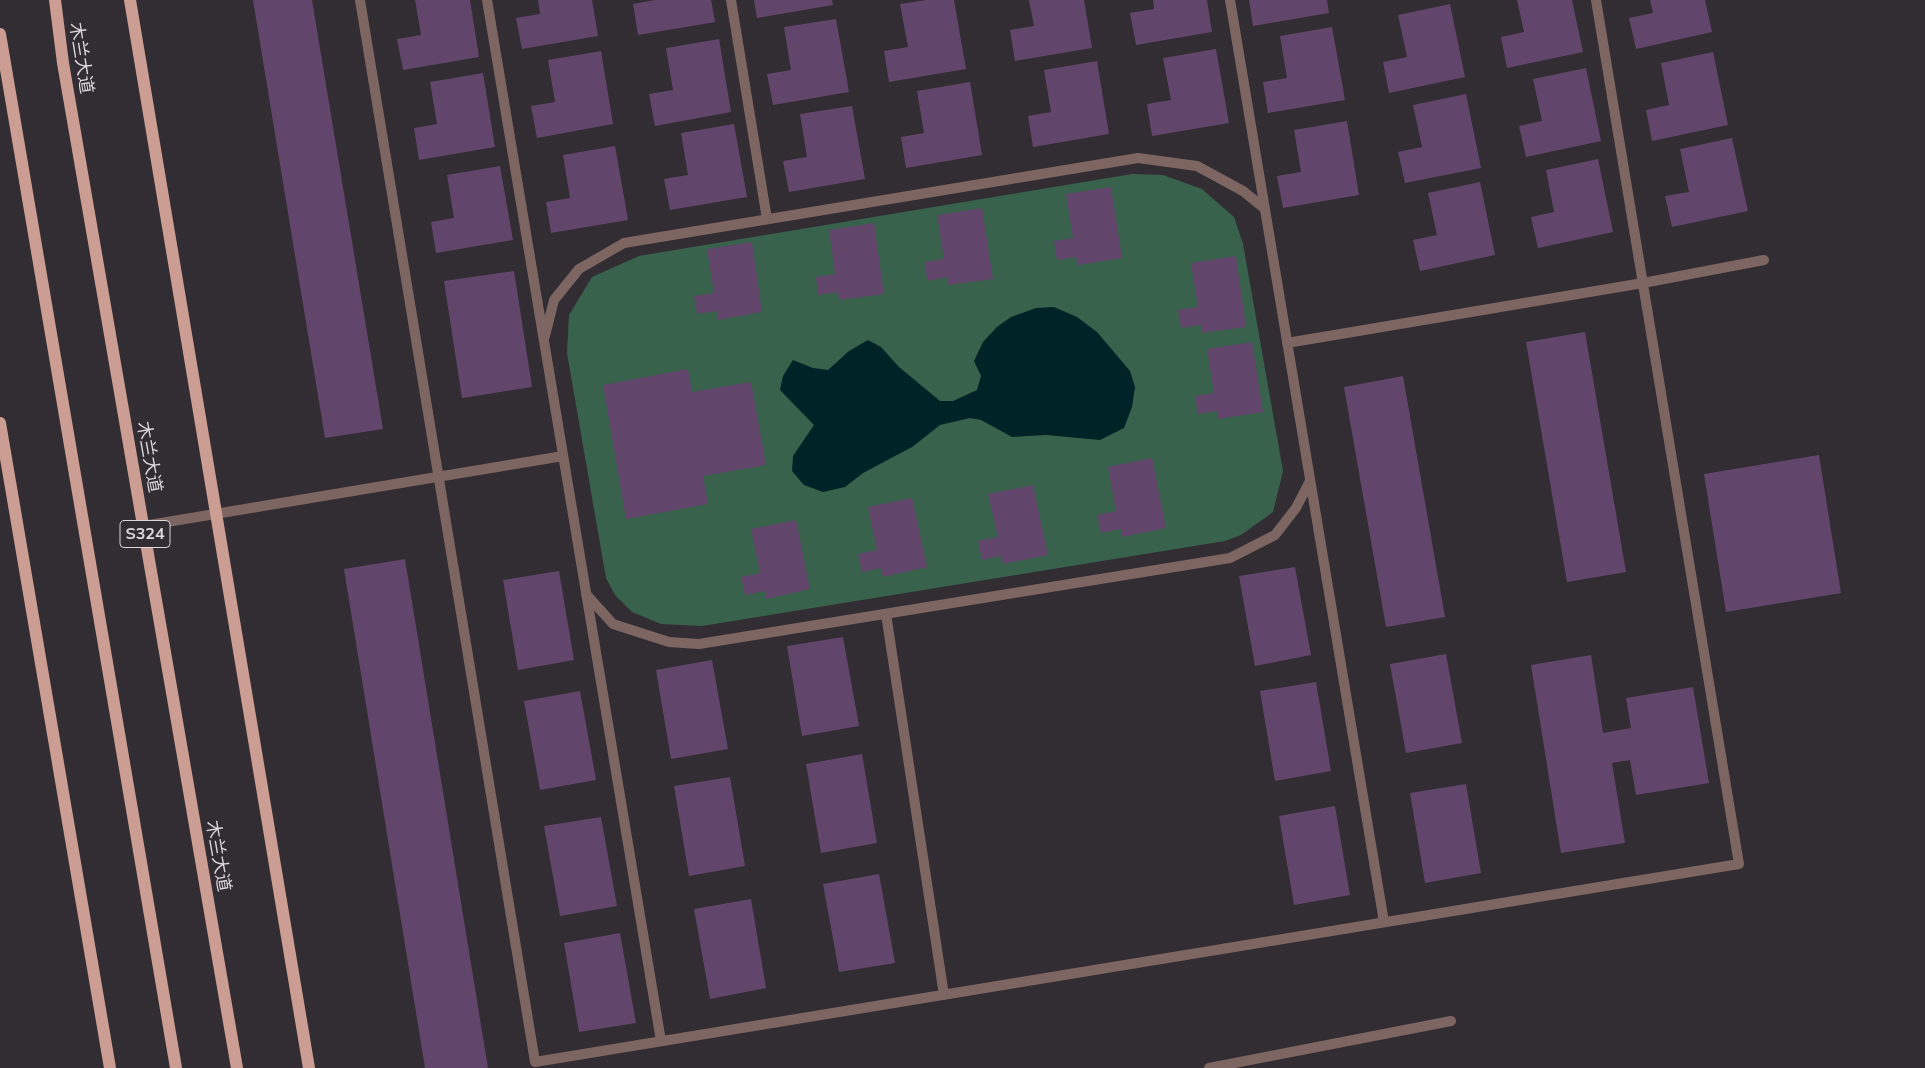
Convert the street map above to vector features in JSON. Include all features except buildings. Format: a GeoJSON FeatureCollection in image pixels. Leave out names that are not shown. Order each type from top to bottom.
{"type":"FeatureCollection","features":[{"type":"Feature","properties":{"kind":"main road","name":"木兰大道"},"geometry":{"type":"LineString","coordinates":[[55,0],[63,63],[237,1068]]}},
{"type":"Feature","properties":{"kind":"main road"},"geometry":{"type":"LineString","coordinates":[[130,0],[309,1068]]}},
{"type":"Feature","properties":{"kind":"main road"},"geometry":{"type":"LineString","coordinates":[[0,34],[176,1068]]}},
{"type":"Feature","properties":{"kind":"main road"},"geometry":{"type":"LineString","coordinates":[[0,423],[110,1068]]}},
{"type":"Feature","properties":{"kind":"street"},"geometry":{"type":"LineString","coordinates":[[360,0],[535,1062],[1739,864],[1596,0]]}},
{"type":"Feature","properties":{"kind":"street"},"geometry":{"type":"LineString","coordinates":[[487,0],[661,1041]]}},
{"type":"Feature","properties":{"kind":"street"},"geometry":{"type":"LineString","coordinates":[[731,0],[767,219]]}},
{"type":"Feature","properties":{"kind":"street"},"geometry":{"type":"LineString","coordinates":[[1230,0],[1384,922]]}},
{"type":"Feature","properties":{"kind":"street"},"geometry":{"type":"LineString","coordinates":[[544,342],[554,300],[579,269],[624,243],[1138,158],[1197,166],[1243,191],[1264,208]]}},
{"type":"Feature","properties":{"kind":"street"},"geometry":{"type":"LineString","coordinates":[[1287,343],[1643,283],[1764,260]]}},
{"type":"Feature","properties":{"kind":"street"},"geometry":{"type":"LineString","coordinates":[[143,526],[563,456]]}},
{"type":"Feature","properties":{"kind":"street"},"geometry":{"type":"LineString","coordinates":[[586,593],[613,624],[669,642],[699,644],[1230,558],[1275,535],[1296,508],[1310,480]]}},
{"type":"Feature","properties":{"kind":"street"},"geometry":{"type":"LineString","coordinates":[[886,614],[944,995]]}},
{"type":"Feature","properties":{"kind":"street"},"geometry":{"type":"LineString","coordinates":[[1210,1068],[1450,1021]]}},
{"type":"Feature","properties":{"kind":"green space"},"geometry":{"type":"Polygon","coordinates":[[[1132,174],[1163,175],[1202,189],[1234,217],[1243,244],[1283,471],[1273,512],[1241,535],[1225,541],[702,626],[661,624],[632,612],[615,595],[606,578],[567,353],[569,315],[592,277],[639,256],[1132,174]]]}},
{"type":"Feature","properties":{"kind":"water"},"geometry":{"type":"Polygon","coordinates":[[[1054,307],[1077,317],[1097,332],[1130,371],[1135,387],[1132,407],[1124,428],[1100,440],[1046,435],[1012,437],[981,420],[970,418],[940,425],[912,447],[863,473],[845,487],[823,492],[804,485],[792,471],[793,456],[814,425],[780,390],[783,376],[793,360],[813,368],[828,370],[849,351],[868,340],[881,347],[899,367],[940,401],[953,401],[977,390],[981,376],[974,361],[983,342],[997,327],[1011,317],[1036,308],[1054,307]]]}}]}
